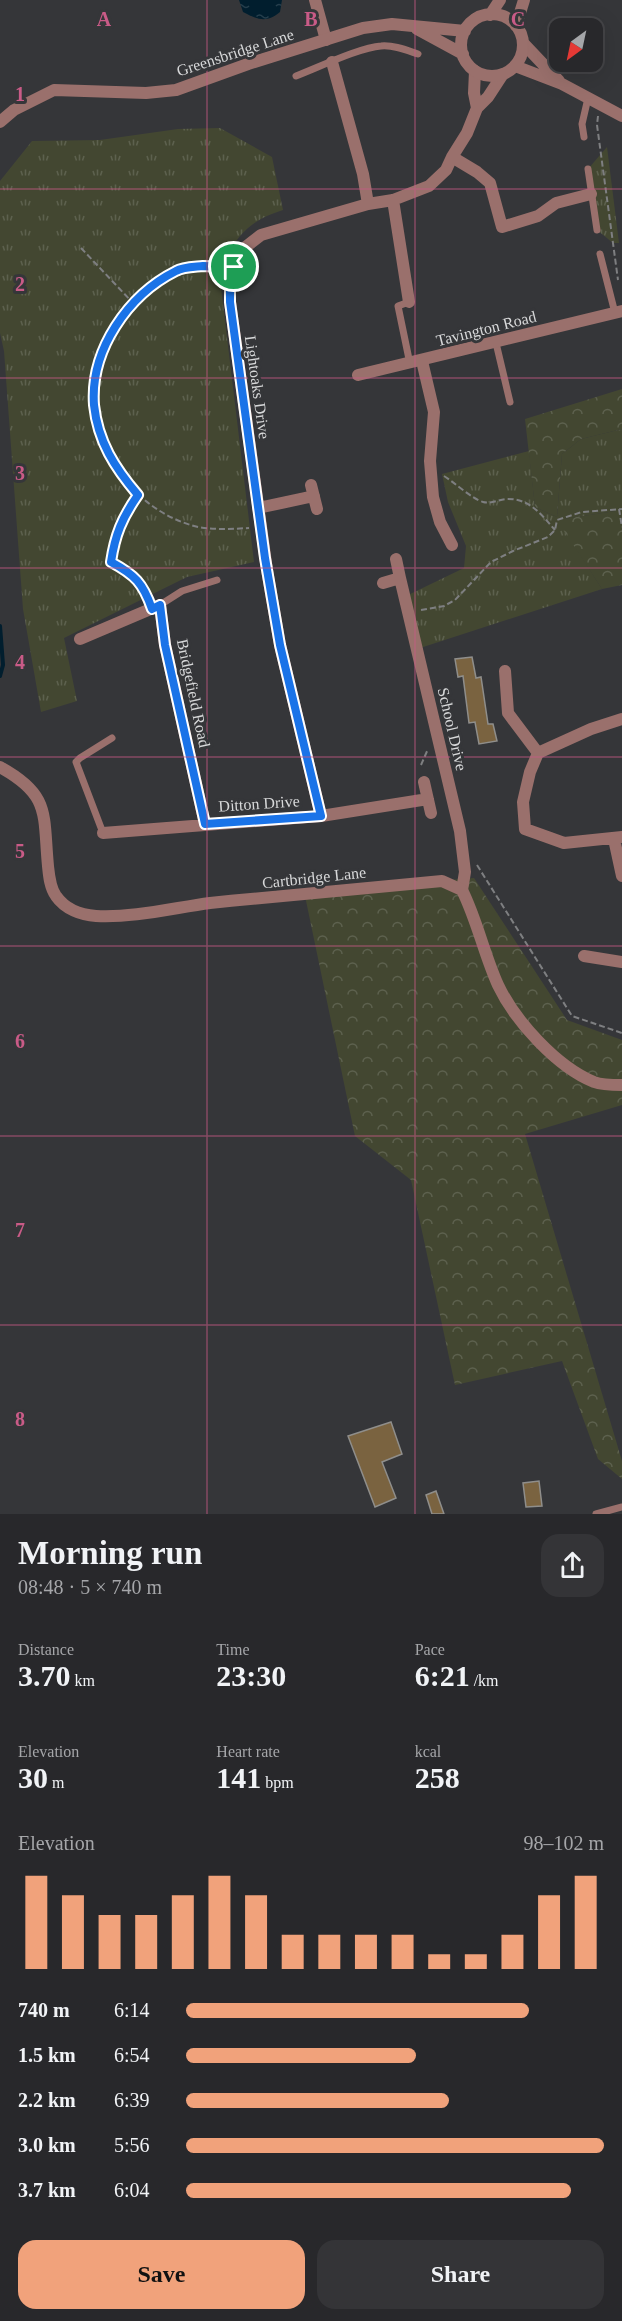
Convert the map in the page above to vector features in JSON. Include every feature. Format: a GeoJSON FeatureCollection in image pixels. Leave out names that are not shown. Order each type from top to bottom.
{"type":"FeatureCollection","features":[{"type":"Feature","properties":{"kind":"street"},"geometry":{"type":"LineString","coordinates":[[318,0],[326,40]]}},
{"type":"Feature","properties":{"kind":"street"},"geometry":{"type":"LineString","coordinates":[[490,15],[500,0]]}},
{"type":"Feature","properties":{"kind":"street"},"geometry":{"type":"LineString","coordinates":[[516,26],[524,0]]}},
{"type":"Feature","properties":{"kind":"street"},"geometry":{"type":"LineString","coordinates":[[523,43],[522,52],[515,66],[503,74],[493,76],[475,71],[467,63],[461,40],[471,23],[480,17],[490,15],[506,18],[516,26],[523,43],[562,84]]}},
{"type":"Feature","properties":{"kind":"street","name":"Greensbridge Lane"},"geometry":{"type":"LineString","coordinates":[[0,122],[14,110],[54,90],[146,93],[176,90],[248,64],[363,28],[392,24],[465,31]]}},
{"type":"Feature","properties":{"kind":"street","name":"Greensbridge Lane"},"geometry":{"type":"LineString","coordinates":[[414,27],[463,54]]}},
{"type":"Feature","properties":{"kind":"street"},"geometry":{"type":"LineString","coordinates":[[332,62],[363,174],[368,204]]}},
{"type":"Feature","properties":{"kind":"street"},"geometry":{"type":"LineString","coordinates":[[515,66],[562,84],[622,116]]}},
{"type":"Feature","properties":{"kind":"street","name":"Lightoaks Drive"},"geometry":{"type":"LineString","coordinates":[[475,71],[474,93],[477,108]]}},
{"type":"Feature","properties":{"kind":"street","name":"Lightoaks Drive"},"geometry":{"type":"LineString","coordinates":[[321,816],[280,645],[260,527],[230,302],[230,286],[234,267],[243,249],[261,235],[368,204],[393,200],[429,186],[446,170],[467,133],[477,108],[488,97],[503,74]]}},
{"type":"Feature","properties":{"kind":"street"},"geometry":{"type":"LineString","coordinates":[[452,157],[490,183],[502,227],[538,216],[556,203],[591,194]]}},
{"type":"Feature","properties":{"kind":"street"},"geometry":{"type":"LineString","coordinates":[[393,200],[409,302]]}},
{"type":"Feature","properties":{"kind":"street","name":"Tavington Road"},"geometry":{"type":"LineString","coordinates":[[358,375],[619,312]]}},
{"type":"Feature","properties":{"kind":"street"},"geometry":{"type":"LineString","coordinates":[[416,362],[434,412],[431,467],[433,497],[440,522],[452,545]]}},
{"type":"Feature","properties":{"kind":"street"},"geometry":{"type":"LineString","coordinates":[[258,508],[312,490],[317,509]]}},
{"type":"Feature","properties":{"kind":"street","name":"School Drive"},"geometry":{"type":"LineString","coordinates":[[396,559],[460,831],[465,872],[462,890]]}},
{"type":"Feature","properties":{"kind":"street"},"geometry":{"type":"LineString","coordinates":[[383,583],[400,578]]}},
{"type":"Feature","properties":{"kind":"street"},"geometry":{"type":"LineString","coordinates":[[80,639],[156,607]]}},
{"type":"Feature","properties":{"kind":"street","name":"Bridgefield Road"},"geometry":{"type":"LineString","coordinates":[[156,607],[205,824]]}},
{"type":"Feature","properties":{"kind":"street"},"geometry":{"type":"LineString","coordinates":[[505,671],[508,713],[538,753]]}},
{"type":"Feature","properties":{"kind":"street"},"geometry":{"type":"LineString","coordinates":[[622,719],[591,729],[538,753],[530,772],[523,802],[525,829],[564,843],[618,838],[622,876]]}},
{"type":"Feature","properties":{"kind":"street","name":"Cartbridge Lane"},"geometry":{"type":"LineString","coordinates":[[0,767],[27,783],[36,794],[44,822],[51,885],[55,896],[66,906],[83,913],[110,916],[210,903],[442,881],[462,890]]}},
{"type":"Feature","properties":{"kind":"street"},"geometry":{"type":"LineString","coordinates":[[424,782],[431,813]]}},
{"type":"Feature","properties":{"kind":"street","name":"Ditton Drive"},"geometry":{"type":"LineString","coordinates":[[103,833],[321,816],[428,799]]}},
{"type":"Feature","properties":{"kind":"street"},"geometry":{"type":"LineString","coordinates":[[462,890],[474,914],[499,986],[531,1035],[562,1062],[596,1083],[622,1085]]}},
{"type":"Feature","properties":{"kind":"street"},"geometry":{"type":"LineString","coordinates":[[584,956],[622,962]]}},
{"type":"Feature","properties":{"kind":"lane"},"geometry":{"type":"LineString","coordinates":[[296,76],[359,51],[380,46],[400,48],[418,54]]}},
{"type":"Feature","properties":{"kind":"lane"},"geometry":{"type":"LineString","coordinates":[[584,137],[582,123],[593,101]]}},
{"type":"Feature","properties":{"kind":"lane"},"geometry":{"type":"LineString","coordinates":[[588,169],[597,230]]}},
{"type":"Feature","properties":{"kind":"lane"},"geometry":{"type":"LineString","coordinates":[[600,254],[619,312]]}},
{"type":"Feature","properties":{"kind":"lane"},"geometry":{"type":"LineString","coordinates":[[409,302],[398,306],[416,362]]}},
{"type":"Feature","properties":{"kind":"lane"},"geometry":{"type":"LineString","coordinates":[[496,343],[510,402]]}},
{"type":"Feature","properties":{"kind":"lane"},"geometry":{"type":"LineString","coordinates":[[156,607],[182,591],[217,580]]}},
{"type":"Feature","properties":{"kind":"lane","name":"Ditton Drive"},"geometry":{"type":"LineString","coordinates":[[103,833],[76,762],[112,738]]}},
{"type":"Feature","properties":{"kind":"lane"},"geometry":{"type":"LineString","coordinates":[[596,1514],[622,1507]]}},
{"type":"Feature","properties":{"kind":"path"},"geometry":{"type":"LineString","coordinates":[[593,101],[618,281]]}},
{"type":"Feature","properties":{"kind":"path"},"geometry":{"type":"LineString","coordinates":[[81,248],[133,303]]}},
{"type":"Feature","properties":{"kind":"path"},"geometry":{"type":"LineString","coordinates":[[234,267],[203,266],[178,270],[154,284],[133,303],[103,349],[96,376],[94,405],[101,437],[115,468],[138,495],[169,516],[199,527],[229,530],[260,527]]}},
{"type":"Feature","properties":{"kind":"path"},"geometry":{"type":"LineString","coordinates":[[431,467],[478,501],[487,503],[519,499],[535,507],[555,530]]}},
{"type":"Feature","properties":{"kind":"path"},"geometry":{"type":"LineString","coordinates":[[138,495],[125,514],[114,539],[111,562],[131,573],[146,590],[156,607]]}},
{"type":"Feature","properties":{"kind":"path"},"geometry":{"type":"LineString","coordinates":[[408,612],[444,606],[455,600],[491,562],[513,550],[548,537],[555,530],[557,520],[582,512],[621,509],[622,527]]}},
{"type":"Feature","properties":{"kind":"path"},"geometry":{"type":"LineString","coordinates":[[463,852],[473,859],[572,1016],[622,1033]]}},
{"type":"Feature","properties":{"kind":"green space"},"geometry":{"type":"Polygon","coordinates":[[[220,128],[272,157],[283,210],[260,220],[243,232],[219,271],[254,562],[187,577],[64,638],[77,701],[41,712],[23,609],[4,351],[0,333],[0,181],[32,141],[100,140],[178,129],[220,128]]]}},
{"type":"Feature","properties":{"kind":"green space"},"geometry":{"type":"Polygon","coordinates":[[[607,147],[619,243],[613,243],[597,230],[588,169],[607,147]]]}},
{"type":"Feature","properties":{"kind":"green space"},"geometry":{"type":"Polygon","coordinates":[[[622,389],[622,429],[581,439],[562,454],[557,517],[535,507],[525,419],[622,389]]]}},
{"type":"Feature","properties":{"kind":"green space"},"geometry":{"type":"Polygon","coordinates":[[[622,429],[622,510],[558,520],[602,589],[417,649],[404,597],[464,568],[466,546],[448,502],[442,474],[529,451],[535,507],[557,517],[562,454],[581,439],[622,429]]]}},
{"type":"Feature","properties":{"kind":"green space"},"geometry":{"type":"Polygon","coordinates":[[[622,510],[622,585],[602,589],[557,520],[622,510]]]}},
{"type":"Feature","properties":{"kind":"green space"},"geometry":{"type":"Polygon","coordinates":[[[474,878],[567,1020],[622,1040],[622,1105],[525,1134],[622,1461],[622,1479],[598,1459],[562,1361],[455,1385],[411,1180],[355,1136],[304,891],[474,878]]]}},
{"type":"Feature","properties":{"kind":"water"},"geometry":{"type":"Polygon","coordinates":[[[239,0],[282,0],[280,12],[271,18],[262,19],[243,12],[239,0]]]}},
{"type":"Feature","properties":{"kind":"building"},"geometry":{"type":"Polygon","coordinates":[[[472,657],[476,678],[481,677],[488,724],[493,724],[497,741],[479,744],[475,722],[469,723],[463,676],[458,677],[455,659],[472,657]]]}},
{"type":"Feature","properties":{"kind":"building"},"geometry":{"type":"Polygon","coordinates":[[[391,1422],[402,1454],[382,1462],[396,1498],[375,1507],[348,1436],[391,1422]]]}},
{"type":"Feature","properties":{"kind":"building"},"geometry":{"type":"Polygon","coordinates":[[[539,1481],[542,1506],[526,1507],[523,1483],[539,1481]]]}},
{"type":"Feature","properties":{"kind":"building"},"geometry":{"type":"Polygon","coordinates":[[[436,1491],[444,1514],[432,1514],[426,1495],[436,1491]]]}},
{"type":"Feature","properties":{"kind":"waterway"},"geometry":{"type":"LineString","coordinates":[[0,626],[3,665],[0,676]]}},
{"type":"Feature","properties":{"kind":"route"},"geometry":{"type":"LineString","coordinates":[[203,266],[234,267],[230,286],[230,302],[265,558],[280,645],[321,816],[205,824],[165,645],[160,605],[152,609],[146,590],[131,573],[111,562],[114,539],[125,514],[138,495],[115,468],[101,437],[94,405],[96,376],[103,349],[133,303],[154,284],[178,270],[203,266]]}}]}
